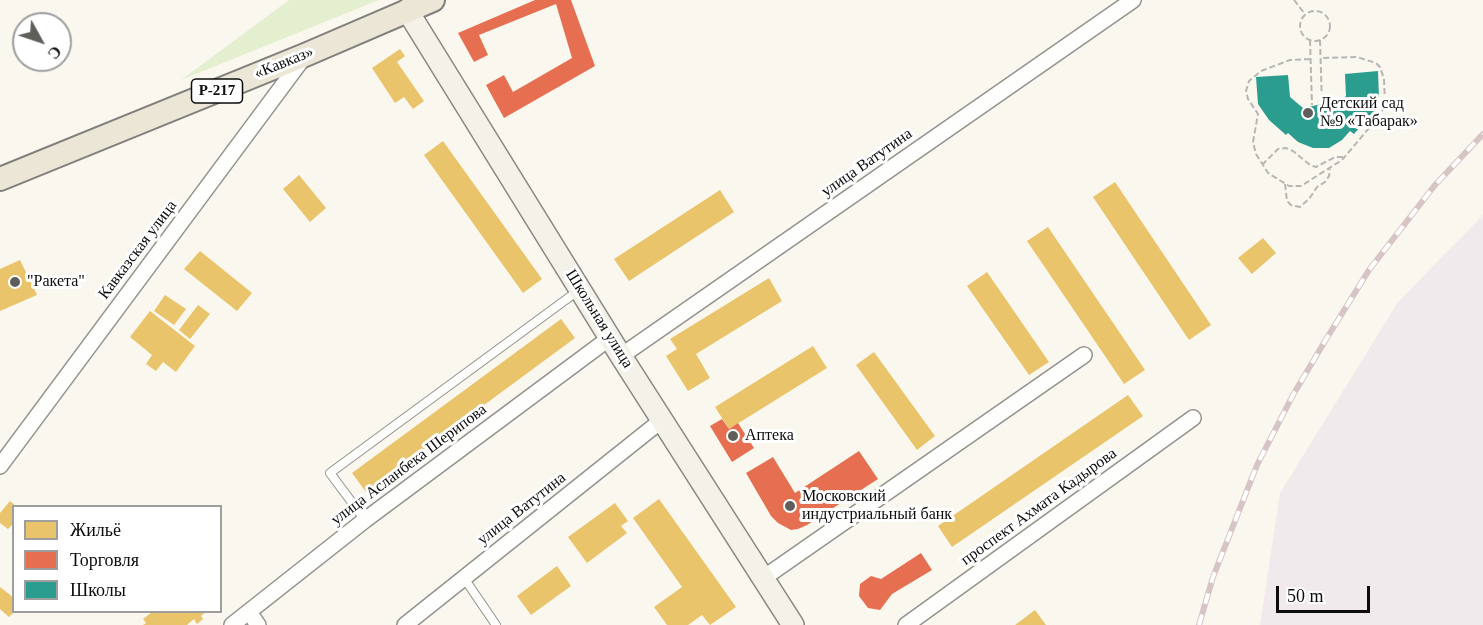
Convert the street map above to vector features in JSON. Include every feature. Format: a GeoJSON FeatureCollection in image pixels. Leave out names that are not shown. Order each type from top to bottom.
{"type":"FeatureCollection","features":[{"type":"Feature","properties":{"kind":"main road","name":"«Кавказ»"},"geometry":{"type":"LineString","coordinates":[[0,179],[305,55],[407,5],[433,0]]}},
{"type":"Feature","properties":{"kind":"street","name":"улица Ватутина"},"geometry":{"type":"LineString","coordinates":[[621,356],[1133,0]]}},
{"type":"Feature","properties":{"kind":"street","name":"Школьная улица"},"geometry":{"type":"LineString","coordinates":[[407,5],[621,356],[793,625]]}},
{"type":"Feature","properties":{"kind":"street","name":"Кавказская улица"},"geometry":{"type":"LineString","coordinates":[[0,466],[305,55]]}},
{"type":"Feature","properties":{"kind":"street","name":"улица Асланбека Шерипова"},"geometry":{"type":"LineString","coordinates":[[232,625],[365,520],[611,338]]}},
{"type":"Feature","properties":{"kind":"street"},"geometry":{"type":"LineString","coordinates":[[762,579],[1084,355]]}},
{"type":"Feature","properties":{"kind":"street","name":"проспект Ахмата Кадырова"},"geometry":{"type":"LineString","coordinates":[[906,625],[1193,418]]}},
{"type":"Feature","properties":{"kind":"street","name":"улица Ватутина"},"geometry":{"type":"LineString","coordinates":[[405,625],[662,420]]}},
{"type":"Feature","properties":{"kind":"street"},"geometry":{"type":"LineString","coordinates":[[249,612],[258,625]]}},
{"type":"Feature","properties":{"kind":"lane"},"geometry":{"type":"LineString","coordinates":[[365,520],[330,473],[581,289]]}},
{"type":"Feature","properties":{"kind":"lane"},"geometry":{"type":"LineString","coordinates":[[464,578],[496,625]]}},
{"type":"Feature","properties":{"kind":"path"},"geometry":{"type":"LineString","coordinates":[[1294,0],[1306,14]]}},
{"type":"Feature","properties":{"kind":"path"},"geometry":{"type":"LineString","coordinates":[[1316,10],[1326,16],[1330,27],[1328,33],[1320,40],[1310,40],[1301,33],[1300,27],[1300,21],[1306,14],[1316,10]]}},
{"type":"Feature","properties":{"kind":"path"},"geometry":{"type":"LineString","coordinates":[[1310,40],[1312,105]]}},
{"type":"Feature","properties":{"kind":"path"},"geometry":{"type":"LineString","coordinates":[[1320,40],[1322,104]]}},
{"type":"Feature","properties":{"kind":"path"},"geometry":{"type":"LineString","coordinates":[[1310,59],[1290,60],[1261,71],[1249,81],[1246,90],[1248,99],[1258,114],[1253,141],[1256,154],[1268,173],[1285,184],[1301,186],[1345,157],[1381,114],[1385,103],[1384,79],[1380,67],[1367,59],[1321,58]]}},
{"type":"Feature","properties":{"kind":"path"},"geometry":{"type":"LineString","coordinates":[[1262,165],[1278,149],[1286,148],[1310,165],[1316,166],[1335,157],[1345,157]]}},
{"type":"Feature","properties":{"kind":"path"},"geometry":{"type":"LineString","coordinates":[[1285,184],[1287,201],[1291,206],[1300,207],[1317,187],[1325,182],[1330,169]]}},
{"type":"Feature","properties":{"kind":"shaded area"},"geometry":{"type":"Polygon","coordinates":[[[1483,215],[1483,625],[1260,625],[1280,493],[1398,302],[1483,215]]]}},
{"type":"Feature","properties":{"kind":"green space"},"geometry":{"type":"Polygon","coordinates":[[[289,0],[379,0],[181,80],[289,0]]]}},
{"type":"Feature","properties":{"kind":"building: Жильё"},"geometry":{"type":"Polygon","coordinates":[[[400,49],[405,56],[397,62],[424,101],[413,109],[404,97],[395,103],[372,68],[400,49]]]}},
{"type":"Feature","properties":{"kind":"building: Жильё"},"geometry":{"type":"Polygon","coordinates":[[[443,141],[542,279],[523,293],[424,155],[443,141]]]}},
{"type":"Feature","properties":{"kind":"building: Жильё"},"geometry":{"type":"Polygon","coordinates":[[[299,175],[326,208],[310,222],[283,189],[299,175]]]}},
{"type":"Feature","properties":{"kind":"building: Жильё"},"geometry":{"type":"Polygon","coordinates":[[[1115,182],[1211,325],[1189,340],[1093,197],[1115,182]]]}},
{"type":"Feature","properties":{"kind":"building: Жильё"},"geometry":{"type":"Polygon","coordinates":[[[720,190],[734,212],[629,281],[614,259],[720,190]]]}},
{"type":"Feature","properties":{"kind":"building: Жильё"},"geometry":{"type":"Polygon","coordinates":[[[1048,227],[1145,370],[1124,384],[1027,241],[1048,227]]]}},
{"type":"Feature","properties":{"kind":"building: Жильё"},"geometry":{"type":"Polygon","coordinates":[[[1263,238],[1276,253],[1252,274],[1238,258],[1263,238]]]}},
{"type":"Feature","properties":{"kind":"building: Жильё"},"geometry":{"type":"Polygon","coordinates":[[[200,251],[252,293],[237,311],[184,269],[200,251]]]}},
{"type":"Feature","properties":{"kind":"building: Жильё","name":"\"Ракета\""},"geometry":{"type":"Polygon","coordinates":[[[20,260],[37,295],[0,311],[0,269],[20,260]]]}},
{"type":"Feature","properties":{"kind":"building: Жильё"},"geometry":{"type":"Polygon","coordinates":[[[987,272],[1049,362],[1029,375],[967,286],[987,272]]]}},
{"type":"Feature","properties":{"kind":"building: Жильё"},"geometry":{"type":"Polygon","coordinates":[[[769,278],[782,301],[696,354],[710,378],[688,391],[666,356],[677,349],[670,339],[769,278]]]}},
{"type":"Feature","properties":{"kind":"building: Жильё"},"geometry":{"type":"Polygon","coordinates":[[[165,295],[186,309],[174,325],[154,311],[165,295]]]}},
{"type":"Feature","properties":{"kind":"building: Жильё"},"geometry":{"type":"Polygon","coordinates":[[[198,305],[210,314],[190,339],[179,330],[198,305]]]}},
{"type":"Feature","properties":{"kind":"building: Жильё"},"geometry":{"type":"Polygon","coordinates":[[[150,311],[195,346],[176,372],[163,362],[156,371],[146,364],[152,355],[130,337],[150,311]]]}},
{"type":"Feature","properties":{"kind":"building: Жильё"},"geometry":{"type":"Polygon","coordinates":[[[561,319],[575,338],[366,492],[352,473],[561,319]]]}},
{"type":"Feature","properties":{"kind":"building: Жильё"},"geometry":{"type":"Polygon","coordinates":[[[813,346],[827,368],[729,429],[715,407],[813,346]]]}},
{"type":"Feature","properties":{"kind":"building: Жильё"},"geometry":{"type":"Polygon","coordinates":[[[874,352],[935,436],[917,450],[856,365],[874,352]]]}},
{"type":"Feature","properties":{"kind":"building: Жильё"},"geometry":{"type":"Polygon","coordinates":[[[1128,395],[1143,416],[952,547],[938,526],[1128,395]]]}},
{"type":"Feature","properties":{"kind":"building: Жильё"},"geometry":{"type":"Polygon","coordinates":[[[659,499],[736,607],[710,625],[702,615],[688,625],[667,625],[654,607],[682,587],[633,518],[659,499]]]}},
{"type":"Feature","properties":{"kind":"building: Жильё"},"geometry":{"type":"Polygon","coordinates":[[[10,501],[15,505],[12,505],[12,525],[8,529],[0,523],[0,513],[10,501]]]}},
{"type":"Feature","properties":{"kind":"building: Жильё"},"geometry":{"type":"Polygon","coordinates":[[[615,503],[628,521],[621,526],[627,533],[587,563],[568,537],[615,503]]]}},
{"type":"Feature","properties":{"kind":"building: Жильё"},"geometry":{"type":"Polygon","coordinates":[[[557,566],[571,586],[531,615],[517,596],[557,566]]]}},
{"type":"Feature","properties":{"kind":"building: Жильё"},"geometry":{"type":"Polygon","coordinates":[[[0,587],[12,596],[13,613],[9,617],[0,609],[0,587]]]}},
{"type":"Feature","properties":{"kind":"building: Жильё"},"geometry":{"type":"Polygon","coordinates":[[[1035,610],[1046,625],[1015,625],[1035,610]]]}},
{"type":"Feature","properties":{"kind":"building: Жильё"},"geometry":{"type":"Polygon","coordinates":[[[151,613],[205,613],[201,616],[203,619],[197,624],[194,619],[187,625],[143,625],[146,623],[143,619],[151,613]]]}},
{"type":"Feature","properties":{"kind":"building: Торговля"},"geometry":{"type":"Polygon","coordinates":[[[535,0],[571,0],[595,66],[504,118],[486,85],[504,75],[513,92],[572,58],[556,4],[479,35],[488,55],[474,62],[458,33],[535,0]]]}},
{"type":"Feature","properties":{"kind":"building: Торговля"},"geometry":{"type":"Polygon","coordinates":[[[722,419],[729,429],[738,423],[754,448],[732,462],[710,426],[722,419]]]}},
{"type":"Feature","properties":{"kind":"building: Торговля"},"geometry":{"type":"Polygon","coordinates":[[[859,451],[878,479],[798,529],[791,530],[771,516],[746,473],[773,457],[795,493],[859,451]]]}},
{"type":"Feature","properties":{"kind":"building: Торговля"},"geometry":{"type":"Polygon","coordinates":[[[921,553],[932,570],[892,594],[880,610],[868,608],[859,596],[860,584],[871,576],[881,579],[921,553]]]}},
{"type":"Feature","properties":{"kind":"building: Школы"},"geometry":{"type":"Polygon","coordinates":[[[1378,71],[1379,99],[1374,111],[1354,134],[1350,131],[1342,140],[1329,148],[1313,148],[1298,142],[1288,133],[1286,135],[1269,120],[1258,104],[1256,77],[1288,75],[1290,97],[1303,108],[1322,104],[1335,108],[1346,96],[1345,74],[1378,71]]]}},
{"type":"Feature","properties":{"kind":"railway"},"geometry":{"type":"LineString","coordinates":[[1199,625],[1213,577],[1257,465],[1293,395],[1369,270],[1435,185],[1483,134]]}},
{"type":"Feature","properties":{"kind":"place","name":"Детский сад №9 «Табарак»"},"geometry":{"type":"Point","coordinates":[1308,113]}},
{"type":"Feature","properties":{"kind":"place","name":"\"Ракета\""},"geometry":{"type":"Point","coordinates":[15,282]}},
{"type":"Feature","properties":{"kind":"place","name":"Аптека"},"geometry":{"type":"Point","coordinates":[733,436]}},
{"type":"Feature","properties":{"kind":"place","name":"Московский индустриальный банк"},"geometry":{"type":"Point","coordinates":[790,506]}}]}
